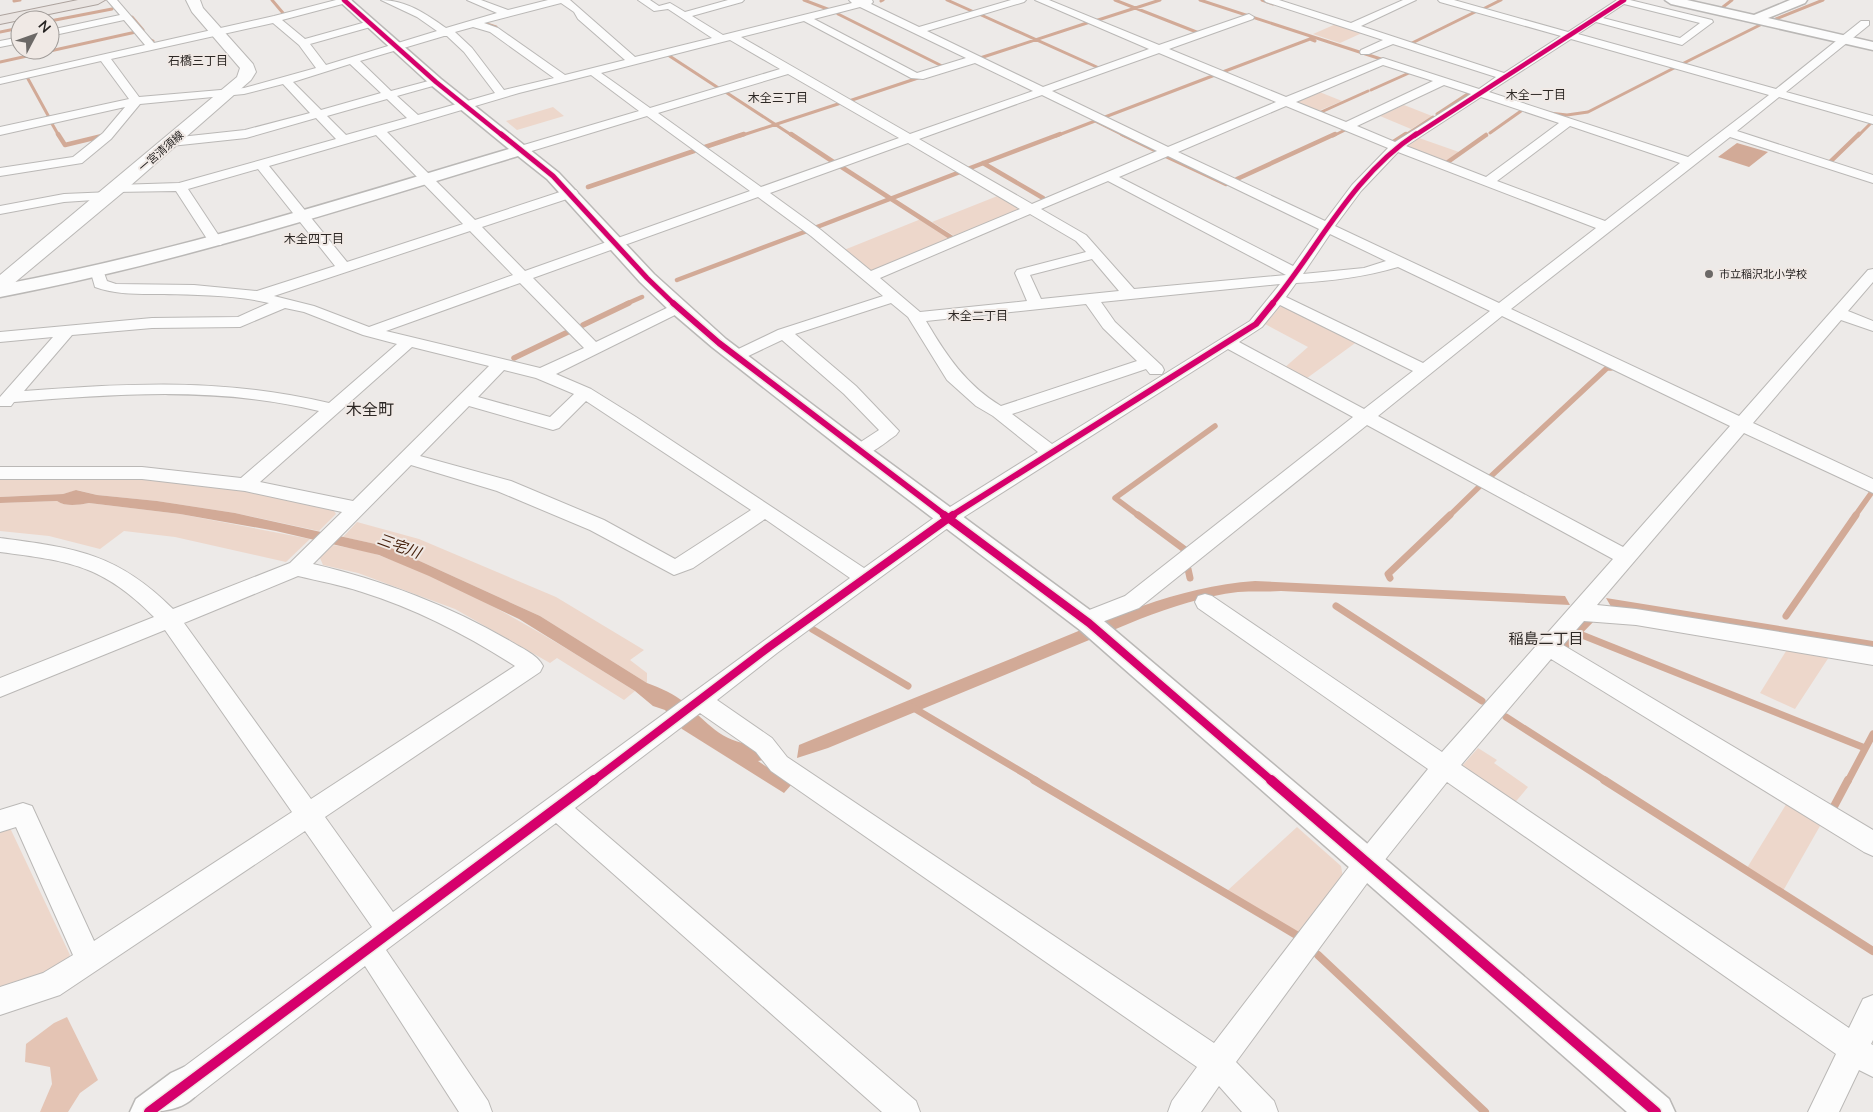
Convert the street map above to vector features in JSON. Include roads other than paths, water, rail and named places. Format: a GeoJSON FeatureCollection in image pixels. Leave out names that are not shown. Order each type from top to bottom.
{"type":"FeatureCollection","features":[{"type":"Feature","properties":{"kind":"main road"},"geometry":{"type":"LineString","coordinates":[[0,16],[77,0]]}},
{"type":"Feature","properties":{"kind":"main road"},"geometry":{"type":"LineString","coordinates":[[0,20],[98,0]]}},
{"type":"Feature","properties":{"kind":"main road","name":"一宮清須線"},"geometry":{"type":"LineString","coordinates":[[0,285],[113,192],[243,80],[248,72],[248,67],[218,32],[196,0]]}},
{"type":"Feature","properties":{"kind":"street"},"geometry":{"type":"LineString","coordinates":[[112,0],[152,47]]}},
{"type":"Feature","properties":{"kind":"street"},"geometry":{"type":"LineString","coordinates":[[0,81],[275,19],[345,0],[436,82],[571,193],[647,278],[678,308],[736,356],[859,451],[1093,626],[1656,1112]]}},
{"type":"Feature","properties":{"kind":"street"},"geometry":{"type":"LineString","coordinates":[[386,0],[421,15],[448,32],[468,50],[502,94]]}},
{"type":"Feature","properties":{"kind":"street"},"geometry":{"type":"LineString","coordinates":[[472,0],[507,13]]}},
{"type":"Feature","properties":{"kind":"street"},"geometry":{"type":"LineString","coordinates":[[0,131],[136,101],[244,91],[323,70],[507,13],[560,0]]}},
{"type":"Feature","properties":{"kind":"street"},"geometry":{"type":"LineString","coordinates":[[564,0],[578,10],[582,17],[633,61]]}},
{"type":"Feature","properties":{"kind":"street"},"geometry":{"type":"LineString","coordinates":[[643,0],[658,9],[670,6],[726,38],[789,70],[1080,238],[1131,296]]}},
{"type":"Feature","properties":{"kind":"street"},"geometry":{"type":"LineString","coordinates":[[684,15],[716,3],[739,0]]}},
{"type":"Feature","properties":{"kind":"street"},"geometry":{"type":"LineString","coordinates":[[918,31],[1021,0]]}},
{"type":"Feature","properties":{"kind":"street"},"geometry":{"type":"LineString","coordinates":[[1040,0],[1346,127],[1606,227]]}},
{"type":"Feature","properties":{"kind":"street"},"geometry":{"type":"LineString","coordinates":[[1269,0],[1506,77]]}},
{"type":"Feature","properties":{"kind":"street"},"geometry":{"type":"LineString","coordinates":[[1351,27],[1411,0]]}},
{"type":"Feature","properties":{"kind":"street"},"geometry":{"type":"LineString","coordinates":[[1443,0],[1570,37],[1873,120]]}},
{"type":"Feature","properties":{"kind":"street"},"geometry":{"type":"LineString","coordinates":[[149,1112],[368,946],[701,701],[770,647],[949,517],[1256,324],[1279,299],[1327,228],[1368,175],[1396,147],[1570,37],[1623,0],[1708,22],[1682,42],[1596,19]]}},
{"type":"Feature","properties":{"kind":"street"},"geometry":{"type":"LineString","coordinates":[[1671,0],[1873,46]]}},
{"type":"Feature","properties":{"kind":"street"},"geometry":{"type":"LineString","coordinates":[[1756,19],[1801,0]]}},
{"type":"Feature","properties":{"kind":"street"},"geometry":{"type":"LineString","coordinates":[[0,210],[64,198],[180,187],[502,94],[805,18],[863,1],[918,31],[1042,92],[1873,487]]}},
{"type":"Feature","properties":{"kind":"street"},"geometry":{"type":"LineString","coordinates":[[60,31],[126,17]]}},
{"type":"Feature","properties":{"kind":"street"},"geometry":{"type":"LineString","coordinates":[[805,18],[915,76],[923,76],[975,59]]}},
{"type":"Feature","properties":{"kind":"street"},"geometry":{"type":"LineString","coordinates":[[369,332],[616,242],[1249,18]]}},
{"type":"Feature","properties":{"kind":"street"},"geometry":{"type":"LineString","coordinates":[[275,19],[303,43],[323,70]]}},
{"type":"Feature","properties":{"kind":"street"},"geometry":{"type":"LineString","coordinates":[[1093,626],[1132,602],[1500,310],[1778,94],[1865,23]]}},
{"type":"Feature","properties":{"kind":"street"},"geometry":{"type":"LineString","coordinates":[[303,43],[370,24]]}},
{"type":"Feature","properties":{"kind":"street"},"geometry":{"type":"LineString","coordinates":[[476,24],[494,30],[562,79]]}},
{"type":"Feature","properties":{"kind":"street"},"geometry":{"type":"LineString","coordinates":[[1365,52],[1392,40]]}},
{"type":"Feature","properties":{"kind":"street"},"geometry":{"type":"LineString","coordinates":[[104,58],[136,101]]}},
{"type":"Feature","properties":{"kind":"street"},"geometry":{"type":"LineString","coordinates":[[353,61],[415,119]]}},
{"type":"Feature","properties":{"kind":"street"},"geometry":{"type":"LineString","coordinates":[[869,277],[1383,61],[1690,162]]}},
{"type":"Feature","properties":{"kind":"street"},"geometry":{"type":"LineString","coordinates":[[0,291],[98,273],[216,242],[789,70]]}},
{"type":"Feature","properties":{"kind":"street"},"geometry":{"type":"LineString","coordinates":[[592,71],[816,233],[894,297],[916,316],[929,340],[953,376],[982,402],[1051,453]]}},
{"type":"Feature","properties":{"kind":"street"},"geometry":{"type":"LineString","coordinates":[[284,80],[344,140]]}},
{"type":"Feature","properties":{"kind":"street"},"geometry":{"type":"LineString","coordinates":[[1346,127],[1443,81]]}},
{"type":"Feature","properties":{"kind":"street"},"geometry":{"type":"LineString","coordinates":[[171,142],[246,134],[436,82]]}},
{"type":"Feature","properties":{"kind":"street"},"geometry":{"type":"LineString","coordinates":[[0,172],[77,160],[107,136],[136,101]]}},
{"type":"Feature","properties":{"kind":"street"},"geometry":{"type":"LineString","coordinates":[[1487,182],[1568,122]]}},
{"type":"Feature","properties":{"kind":"street"},"geometry":{"type":"LineString","coordinates":[[378,130],[594,348]]}},
{"type":"Feature","properties":{"kind":"street"},"geometry":{"type":"LineString","coordinates":[[1727,132],[1873,179]]}},
{"type":"Feature","properties":{"kind":"street"},"geometry":{"type":"LineString","coordinates":[[261,164],[304,215],[344,268]]}},
{"type":"Feature","properties":{"kind":"street"},"geometry":{"type":"LineString","coordinates":[[1107,176],[1294,276]]}},
{"type":"Feature","properties":{"kind":"street"},"geometry":{"type":"LineString","coordinates":[[180,187],[216,242]]}},
{"type":"Feature","properties":{"kind":"street"},"geometry":{"type":"LineString","coordinates":[[258,296],[571,193]]}},
{"type":"Feature","properties":{"kind":"street"},"geometry":{"type":"LineString","coordinates":[[1036,304],[1022,273],[1095,254]]}},
{"type":"Feature","properties":{"kind":"street"},"geometry":{"type":"LineString","coordinates":[[916,316],[1090,298],[1131,296],[1294,276],[1339,276],[1366,272],[1399,262]]}},
{"type":"Feature","properties":{"kind":"street"},"geometry":{"type":"LineString","coordinates":[[98,273],[100,284],[114,289],[194,290],[258,296],[309,309],[369,332],[542,374],[585,393],[765,510],[864,578]]}},
{"type":"Feature","properties":{"kind":"street"},"geometry":{"type":"LineString","coordinates":[[1183,1112],[1217,1063],[1367,862],[1445,766],[1873,273]]}},
{"type":"Feature","properties":{"kind":"street"},"geometry":{"type":"LineString","coordinates":[[736,356],[784,332],[894,297]]}},
{"type":"Feature","properties":{"kind":"street"},"geometry":{"type":"LineString","coordinates":[[1090,298],[1109,324],[1168,380]]}},
{"type":"Feature","properties":{"kind":"street"},"geometry":{"type":"LineString","coordinates":[[1279,299],[1424,370]]}},
{"type":"Feature","properties":{"kind":"street"},"geometry":{"type":"LineString","coordinates":[[0,336],[152,323],[240,322],[283,303]]}},
{"type":"Feature","properties":{"kind":"street"},"geometry":{"type":"LineString","coordinates":[[542,374],[678,308]]}},
{"type":"Feature","properties":{"kind":"street"},"geometry":{"type":"LineString","coordinates":[[1838,313],[1873,326]]}},
{"type":"Feature","properties":{"kind":"street"},"geometry":{"type":"LineString","coordinates":[[4,402],[68,330]]}},
{"type":"Feature","properties":{"kind":"street"},"geometry":{"type":"LineString","coordinates":[[784,332],[850,390],[890,431],[859,451]]}},
{"type":"Feature","properties":{"kind":"street"},"geometry":{"type":"LineString","coordinates":[[245,485],[410,342]]}},
{"type":"Feature","properties":{"kind":"street"},"geometry":{"type":"LineString","coordinates":[[1227,342],[1627,558]]}},
{"type":"Feature","properties":{"kind":"street"},"geometry":{"type":"LineString","coordinates":[[998,412],[1148,363]]}},
{"type":"Feature","properties":{"kind":"street"},"geometry":{"type":"LineString","coordinates":[[0,688],[170,620],[300,564],[501,364]]}},
{"type":"Feature","properties":{"kind":"street"},"geometry":{"type":"LineString","coordinates":[[4,402],[139,388],[203,388],[255,392],[304,401],[332,409]]}},
{"type":"Feature","properties":{"kind":"street"},"geometry":{"type":"LineString","coordinates":[[466,399],[553,424],[585,393]]}},
{"type":"Feature","properties":{"kind":"street"},"geometry":{"type":"LineString","coordinates":[[407,458],[504,486],[597,525],[674,568],[686,563],[765,510]]}},
{"type":"Feature","properties":{"kind":"street"},"geometry":{"type":"LineString","coordinates":[[0,473],[142,472],[245,485],[350,514]]}},
{"type":"Feature","properties":{"kind":"street"},"geometry":{"type":"LineString","coordinates":[[0,545],[48,551],[84,561],[114,573],[148,597],[170,620],[390,930]]}},
{"type":"Feature","properties":{"kind":"street"},"geometry":{"type":"LineString","coordinates":[[0,1002],[50,985],[532,666],[504,648],[439,613],[370,587],[300,564]]}},
{"type":"Feature","properties":{"kind":"street"},"geometry":{"type":"LineString","coordinates":[[1205,602],[1864,1056]]}},
{"type":"Feature","properties":{"kind":"street"},"geometry":{"type":"LineString","coordinates":[[1579,612],[1636,617],[1873,656]]}},
{"type":"Feature","properties":{"kind":"street"},"geometry":{"type":"LineString","coordinates":[[1549,646],[1873,844]]}},
{"type":"Feature","properties":{"kind":"street"},"geometry":{"type":"LineString","coordinates":[[701,701],[764,745],[779,764],[1217,1063],[1262,1112]]}},
{"type":"Feature","properties":{"kind":"street"},"geometry":{"type":"LineString","coordinates":[[557,808],[905,1112]]}},
{"type":"Feature","properties":{"kind":"street"},"geometry":{"type":"LineString","coordinates":[[0,820],[23,814],[89,960]]}},
{"type":"Feature","properties":{"kind":"street"},"geometry":{"type":"LineString","coordinates":[[368,946],[478,1112]]}},
{"type":"Feature","properties":{"kind":"street"},"geometry":{"type":"LineString","coordinates":[[1823,1112],[1864,1056],[1873,1009]]}},
{"type":"Feature","properties":{"kind":"waterway"},"geometry":{"type":"LineString","coordinates":[[14,1],[20,0]]}},
{"type":"Feature","properties":{"kind":"waterway"},"geometry":{"type":"LineString","coordinates":[[272,0],[283,13]]}},
{"type":"Feature","properties":{"kind":"waterway"},"geometry":{"type":"LineString","coordinates":[[804,0],[830,10]]}},
{"type":"Feature","properties":{"kind":"waterway"},"geometry":{"type":"LineString","coordinates":[[947,0],[974,12]]}},
{"type":"Feature","properties":{"kind":"waterway"},"geometry":{"type":"LineString","coordinates":[[1115,0],[1135,8]]}},
{"type":"Feature","properties":{"kind":"waterway"},"geometry":{"type":"LineString","coordinates":[[1135,8],[1160,0]]}},
{"type":"Feature","properties":{"kind":"waterway"},"geometry":{"type":"LineString","coordinates":[[1200,0],[1387,61]]}},
{"type":"Feature","properties":{"kind":"waterway"},"geometry":{"type":"LineString","coordinates":[[1262,0],[1273,4]]}},
{"type":"Feature","properties":{"kind":"waterway"},"geometry":{"type":"LineString","coordinates":[[1481,10],[1501,0]]}},
{"type":"Feature","properties":{"kind":"waterway"},"geometry":{"type":"LineString","coordinates":[[1723,7],[1732,0]]}},
{"type":"Feature","properties":{"kind":"waterway"},"geometry":{"type":"LineString","coordinates":[[1776,19],[1823,0]]}},
{"type":"Feature","properties":{"kind":"waterway"},"geometry":{"type":"LineString","coordinates":[[1095,21],[1135,8]]}},
{"type":"Feature","properties":{"kind":"waterway"},"geometry":{"type":"LineString","coordinates":[[1135,8],[1199,33]]}},
{"type":"Feature","properties":{"kind":"waterway"},"geometry":{"type":"LineString","coordinates":[[60,19],[112,9]]}},
{"type":"Feature","properties":{"kind":"waterway"},"geometry":{"type":"LineString","coordinates":[[1410,44],[1477,11]]}},
{"type":"Feature","properties":{"kind":"waterway"},"geometry":{"type":"LineString","coordinates":[[838,14],[942,66]]}},
{"type":"Feature","properties":{"kind":"waterway"},"geometry":{"type":"LineString","coordinates":[[979,14],[1036,40]]}},
{"type":"Feature","properties":{"kind":"waterway"},"geometry":{"type":"LineString","coordinates":[[132,17],[143,30]]}},
{"type":"Feature","properties":{"kind":"waterway"},"geometry":{"type":"LineString","coordinates":[[1036,40],[1090,22]]}},
{"type":"Feature","properties":{"kind":"waterway"},"geometry":{"type":"LineString","coordinates":[[484,23],[496,27]]}},
{"type":"Feature","properties":{"kind":"waterway"},"geometry":{"type":"LineString","coordinates":[[1682,64],[1764,23]]}},
{"type":"Feature","properties":{"kind":"waterway"},"geometry":{"type":"LineString","coordinates":[[0,32],[10,30]]}},
{"type":"Feature","properties":{"kind":"waterway"},"geometry":{"type":"LineString","coordinates":[[0,62],[136,32]]}},
{"type":"Feature","properties":{"kind":"waterway"},"geometry":{"type":"LineString","coordinates":[[1220,73],[1310,39],[1315,41]]}},
{"type":"Feature","properties":{"kind":"waterway"},"geometry":{"type":"LineString","coordinates":[[980,58],[1036,40]]}},
{"type":"Feature","properties":{"kind":"waterway"},"geometry":{"type":"LineString","coordinates":[[1036,40],[1099,68]]}},
{"type":"Feature","properties":{"kind":"waterway"},"geometry":{"type":"LineString","coordinates":[[668,55],[720,89]]}},
{"type":"Feature","properties":{"kind":"waterway"},"geometry":{"type":"LineString","coordinates":[[1549,113],[1567,115],[1588,112],[1676,67]]}},
{"type":"Feature","properties":{"kind":"waterway"},"geometry":{"type":"LineString","coordinates":[[1371,90],[1409,73]]}},
{"type":"Feature","properties":{"kind":"waterway"},"geometry":{"type":"LineString","coordinates":[[1105,117],[1215,75]]}},
{"type":"Feature","properties":{"kind":"waterway"},"geometry":{"type":"LineString","coordinates":[[849,101],[924,76]]}},
{"type":"Feature","properties":{"kind":"waterway"},"geometry":{"type":"LineString","coordinates":[[27,77],[50,119]]}},
{"type":"Feature","properties":{"kind":"waterway"},"geometry":{"type":"LineString","coordinates":[[724,91],[775,124]]}},
{"type":"Feature","properties":{"kind":"waterway"},"geometry":{"type":"LineString","coordinates":[[1319,113],[1368,91]]}},
{"type":"Feature","properties":{"kind":"waterway"},"geometry":{"type":"LineString","coordinates":[[1437,114],[1469,93]]}},
{"type":"Feature","properties":{"kind":"waterway"},"geometry":{"type":"LineString","coordinates":[[775,124],[841,103]]}},
{"type":"Feature","properties":{"kind":"waterway"},"geometry":{"type":"LineString","coordinates":[[1490,133],[1521,111]]}},
{"type":"Feature","properties":{"kind":"waterway"},"geometry":{"type":"LineString","coordinates":[[1404,136],[1433,117]]}},
{"type":"Feature","properties":{"kind":"waterway"},"geometry":{"type":"LineString","coordinates":[[1056,136],[1095,121],[1125,136]]}},
{"type":"Feature","properties":{"kind":"waterway"},"geometry":{"type":"LineString","coordinates":[[51,122],[59,136]]}},
{"type":"Feature","properties":{"kind":"waterway"},"geometry":{"type":"LineString","coordinates":[[1858,136],[1871,123]]}},
{"type":"Feature","properties":{"kind":"waterway"},"geometry":{"type":"LineString","coordinates":[[740,136],[775,124]]}},
{"type":"Feature","properties":{"kind":"waterway"},"geometry":{"type":"LineString","coordinates":[[775,124],[793,136]]}},
{"type":"Feature","properties":{"kind":"waterway"},"geometry":{"type":"LineString","coordinates":[[1333,136],[1347,129]]}},
{"type":"Feature","properties":{"kind":"waterway"},"geometry":{"type":"LineString","coordinates":[[58,134],[65,145],[102,136]]}},
{"type":"Feature","properties":{"kind":"waterway"},"geometry":{"type":"LineString","coordinates":[[705,147],[744,134]]}},
{"type":"Feature","properties":{"kind":"waterway"},"geometry":{"type":"LineString","coordinates":[[791,134],[835,163]]}},
{"type":"Feature","properties":{"kind":"waterway"},"geometry":{"type":"LineString","coordinates":[[983,163],[1060,134]]}},
{"type":"Feature","properties":{"kind":"waterway"},"geometry":{"type":"LineString","coordinates":[[1122,134],[1157,151]]}},
{"type":"Feature","properties":{"kind":"waterway"},"geometry":{"type":"LineString","coordinates":[[1237,179],[1335,134]]}},
{"type":"Feature","properties":{"kind":"waterway"},"geometry":{"type":"LineString","coordinates":[[1392,143],[1406,134]]}},
{"type":"Feature","properties":{"kind":"waterway"},"geometry":{"type":"LineString","coordinates":[[1830,162],[1859,134]]}},
{"type":"Feature","properties":{"kind":"waterway"},"geometry":{"type":"LineString","coordinates":[[1445,164],[1486,135]]}},
{"type":"Feature","properties":{"kind":"waterway"},"geometry":{"type":"LineString","coordinates":[[588,187],[694,151]]}},
{"type":"Feature","properties":{"kind":"waterway"},"geometry":{"type":"LineString","coordinates":[[1166,156],[1226,184]]}},
{"type":"Feature","properties":{"kind":"waterway"},"geometry":{"type":"LineString","coordinates":[[965,170],[983,163]]}},
{"type":"Feature","properties":{"kind":"waterway"},"geometry":{"type":"LineString","coordinates":[[983,163],[1043,198]]}},
{"type":"Feature","properties":{"kind":"waterway"},"geometry":{"type":"LineString","coordinates":[[840,166],[891,199]]}},
{"type":"Feature","properties":{"kind":"waterway"},"geometry":{"type":"LineString","coordinates":[[891,199],[960,172]]}},
{"type":"Feature","properties":{"kind":"waterway"},"geometry":{"type":"LineString","coordinates":[[817,227],[891,199]]}},
{"type":"Feature","properties":{"kind":"waterway"},"geometry":{"type":"LineString","coordinates":[[891,199],[952,238]]}},
{"type":"Feature","properties":{"kind":"waterway"},"geometry":{"type":"LineString","coordinates":[[677,280],[807,231]]}},
{"type":"Feature","properties":{"kind":"waterway"},"geometry":{"type":"LineString","coordinates":[[626,304],[642,297]]}},
{"type":"Feature","properties":{"kind":"waterway"},"geometry":{"type":"LineString","coordinates":[[583,325],[629,303]]}},
{"type":"Feature","properties":{"kind":"waterway"},"geometry":{"type":"LineString","coordinates":[[514,358],[570,331]]}},
{"type":"Feature","properties":{"kind":"waterway"},"geometry":{"type":"LineString","coordinates":[[1489,478],[1607,368],[1611,368]]}},
{"type":"Feature","properties":{"kind":"waterway"},"geometry":{"type":"LineString","coordinates":[[1139,516],[1115,498],[1215,426]]}},
{"type":"Feature","properties":{"kind":"waterway"},"geometry":{"type":"LineString","coordinates":[[1449,516],[1482,484]]}},
{"type":"Feature","properties":{"kind":"waterway"},"geometry":{"type":"LineString","coordinates":[[1855,516],[1872,492]]}},
{"type":"Feature","properties":{"kind":"waterway"},"geometry":{"type":"LineString","coordinates":[[1138,515],[1184,549]]}},
{"type":"Feature","properties":{"kind":"waterway"},"geometry":{"type":"LineString","coordinates":[[1390,578],[1388,574],[1450,515]]}},
{"type":"Feature","properties":{"kind":"waterway"},"geometry":{"type":"LineString","coordinates":[[1786,616],[1856,515]]}},
{"type":"Feature","properties":{"kind":"waterway"},"geometry":{"type":"LineString","coordinates":[[1188,569],[1190,578]]}},
{"type":"Feature","properties":{"kind":"waterway"},"geometry":{"type":"LineString","coordinates":[[1336,606],[1482,701]]}},
{"type":"Feature","properties":{"kind":"waterway"},"geometry":{"type":"LineString","coordinates":[[1577,633],[1593,617]]}},
{"type":"Feature","properties":{"kind":"waterway"},"geometry":{"type":"LineString","coordinates":[[812,629],[908,686]]}},
{"type":"Feature","properties":{"kind":"waterway"},"geometry":{"type":"LineString","coordinates":[[1569,653],[1564,647],[1577,633]]}},
{"type":"Feature","properties":{"kind":"waterway"},"geometry":{"type":"LineString","coordinates":[[1577,633],[1865,748]]}},
{"type":"Feature","properties":{"kind":"waterway"},"geometry":{"type":"LineString","coordinates":[[912,707],[1037,781]]}},
{"type":"Feature","properties":{"kind":"waterway"},"geometry":{"type":"LineString","coordinates":[[1506,717],[1606,781]]}},
{"type":"Feature","properties":{"kind":"waterway"},"geometry":{"type":"LineString","coordinates":[[1848,781],[1873,734]]}},
{"type":"Feature","properties":{"kind":"waterway"},"geometry":{"type":"LineString","coordinates":[[1034,780],[1298,936]]}},
{"type":"Feature","properties":{"kind":"waterway"},"geometry":{"type":"LineString","coordinates":[[1604,780],[1873,951]]}},
{"type":"Feature","properties":{"kind":"waterway"},"geometry":{"type":"LineString","coordinates":[[1831,812],[1848,780]]}},
{"type":"Feature","properties":{"kind":"waterway"},"geometry":{"type":"LineString","coordinates":[[1318,955],[1485,1112]]}},
{"type":"Feature","properties":{"kind":"place","name":"市立稲沢北小学校"},"geometry":{"type":"Point","coordinates":[1709,274]}},
{"type":"Feature","properties":{"kind":"district","name":"石橋三丁目"},"geometry":{"type":"Point","coordinates":[198,61]}},
{"type":"Feature","properties":{"kind":"district","name":"木全一丁目"},"geometry":{"type":"Point","coordinates":[1536,95]}},
{"type":"Feature","properties":{"kind":"district","name":"木全三丁目"},"geometry":{"type":"Point","coordinates":[778,98]}},
{"type":"Feature","properties":{"kind":"district","name":"木全四丁目"},"geometry":{"type":"Point","coordinates":[314,239]}},
{"type":"Feature","properties":{"kind":"district","name":"木全二丁目"},"geometry":{"type":"Point","coordinates":[978,316]}},
{"type":"Feature","properties":{"kind":"district","name":"木全町"},"geometry":{"type":"Point","coordinates":[370,409]}},
{"type":"Feature","properties":{"kind":"district","name":"稲島二丁目"},"geometry":{"type":"Point","coordinates":[1546,639]}},
{"type":"Feature","properties":{"kind":"water label","name":"三宅川"},"geometry":{"type":"Point","coordinates":[399,546]}}]}
